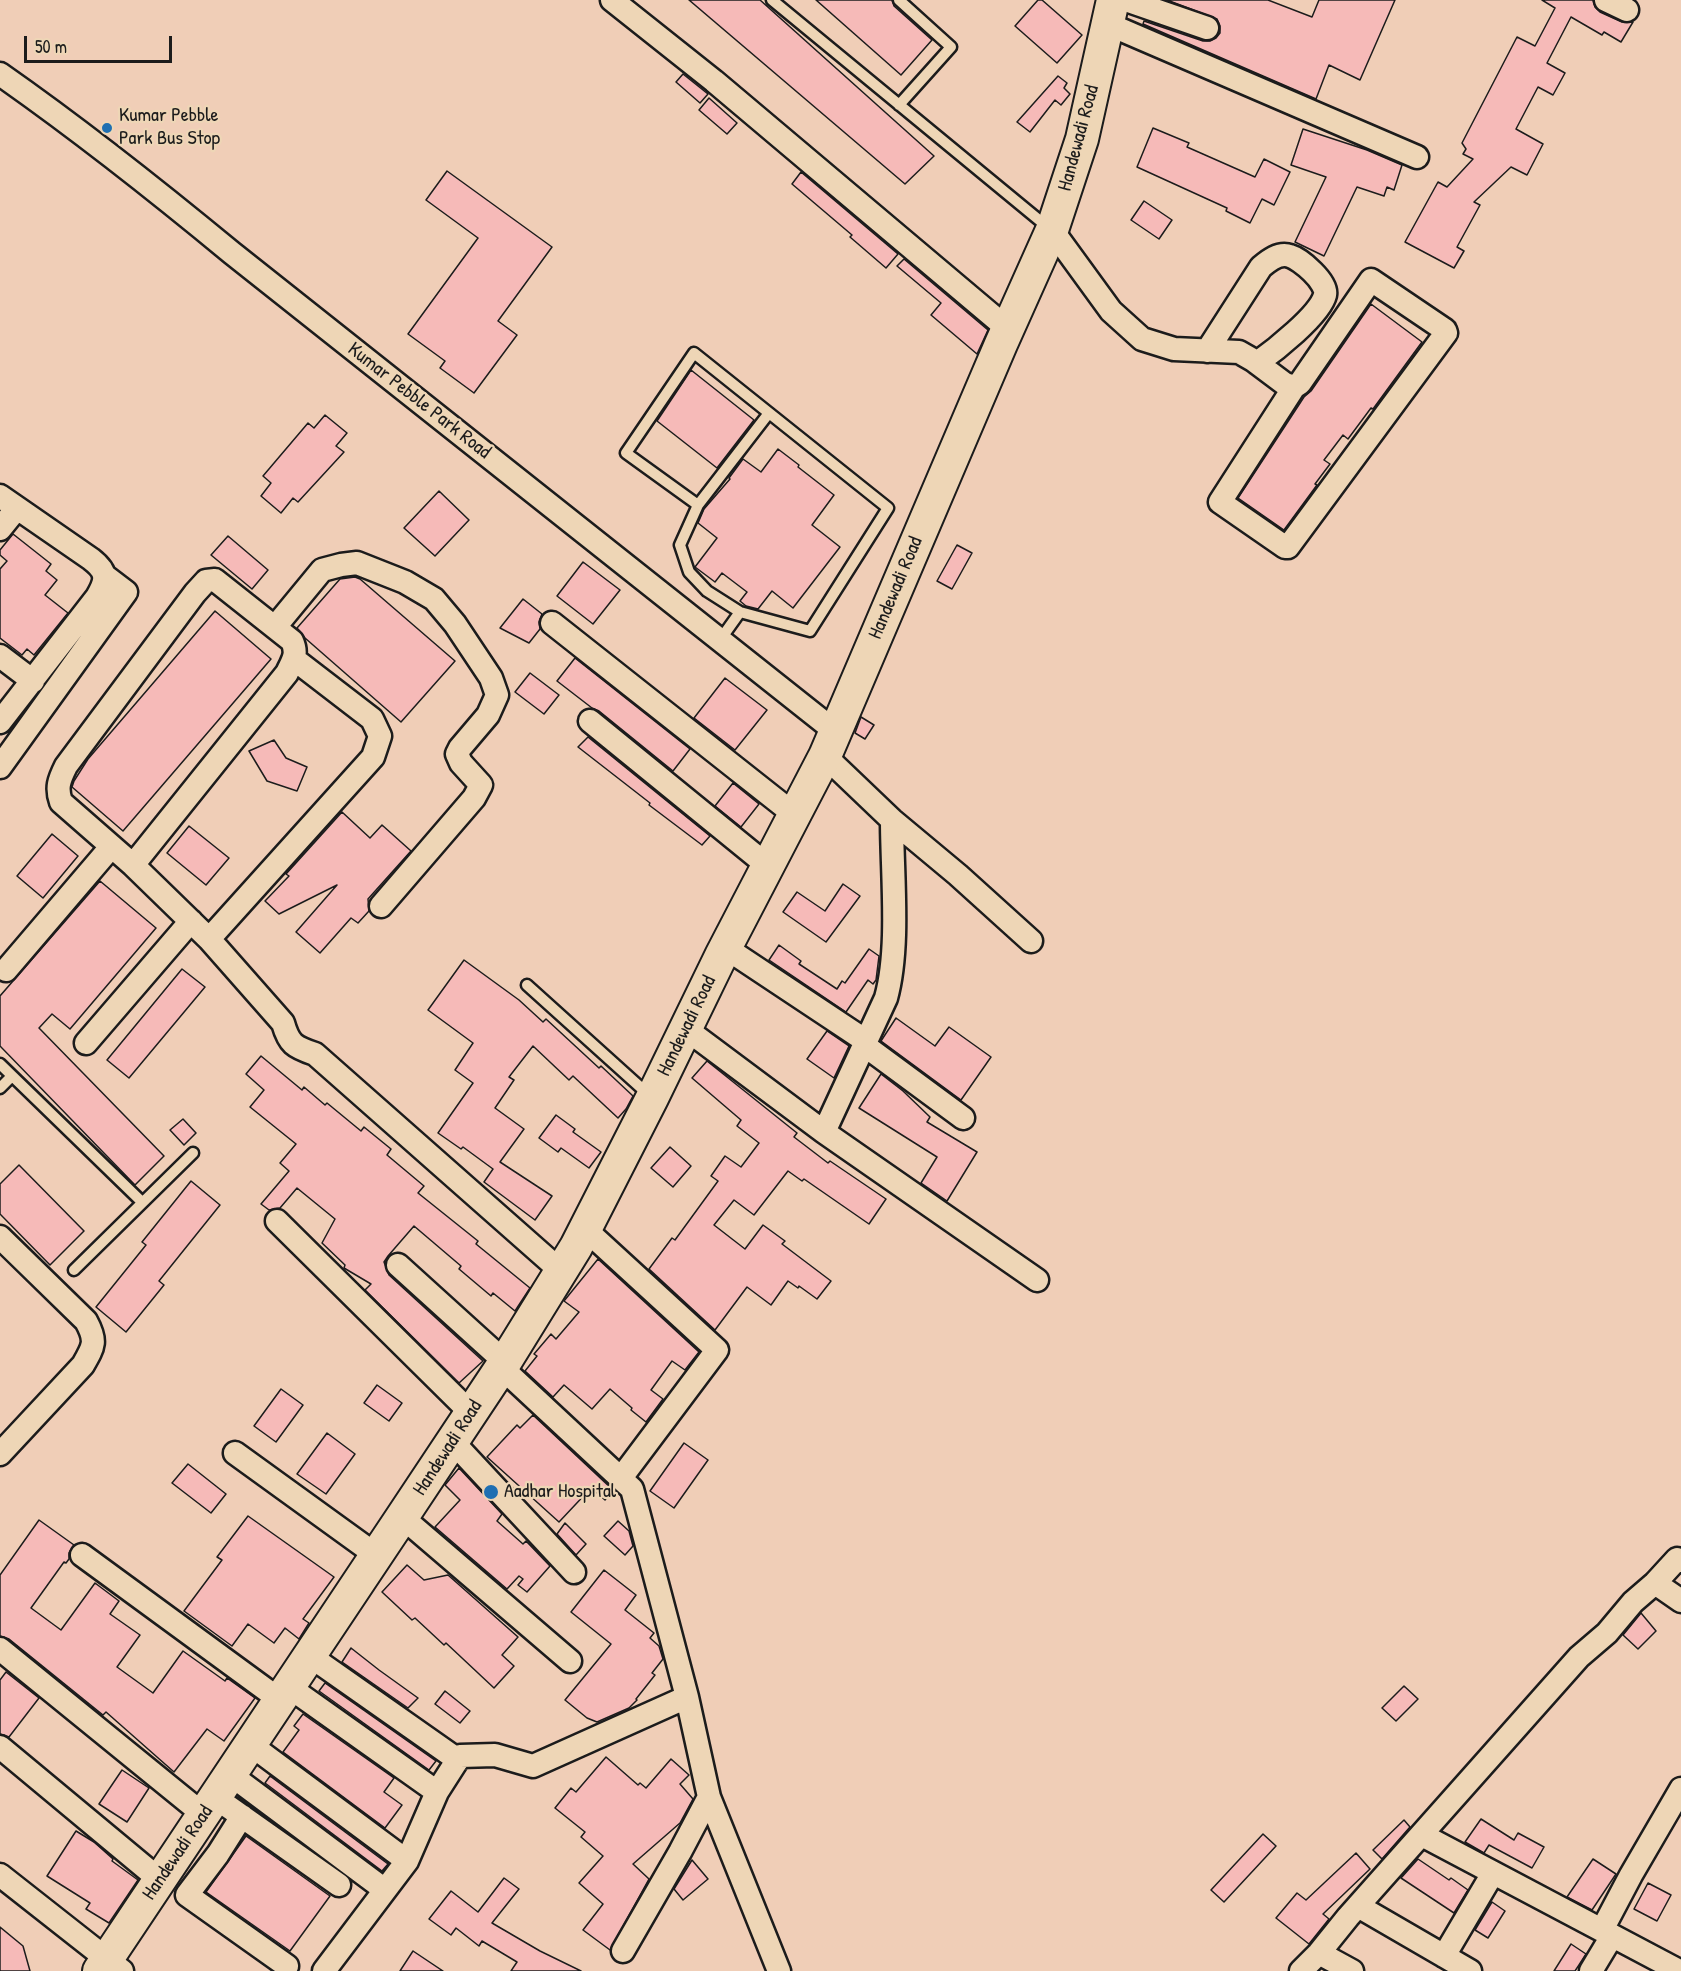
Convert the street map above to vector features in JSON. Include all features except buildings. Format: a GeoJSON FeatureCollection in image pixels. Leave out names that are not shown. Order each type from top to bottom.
{"type":"FeatureCollection","features":[{"type":"Feature","properties":{"kind":"main road","name":"Handewadi Road"},"geometry":{"type":"LineString","coordinates":[[109,1967],[160,1880],[503,1364],[562,1272],[585,1229],[831,744],[1052,230],[1082,139],[1116,8]]}},
{"type":"Feature","properties":{"kind":"street"},"geometry":{"type":"LineString","coordinates":[[612,0],[714,81],[1008,329]]}},
{"type":"Feature","properties":{"kind":"street"},"geometry":{"type":"LineString","coordinates":[[1606,0],[1627,10]]}},
{"type":"Feature","properties":{"kind":"street"},"geometry":{"type":"LineString","coordinates":[[1116,8],[1207,28]]}},
{"type":"Feature","properties":{"kind":"street"},"geometry":{"type":"LineString","coordinates":[[1116,8],[1417,157]]}},
{"type":"Feature","properties":{"kind":"street","name":"Kumar Pebble Park Road"},"geometry":{"type":"LineString","coordinates":[[0,74],[161,195],[241,261],[720,640],[831,744],[892,820],[958,875],[1031,941]]}},
{"type":"Feature","properties":{"kind":"street"},"geometry":{"type":"LineString","coordinates":[[1052,230],[1111,311],[1142,339],[1174,349],[1239,352],[1285,384],[1293,387]]}},
{"type":"Feature","properties":{"kind":"street"},"geometry":{"type":"LineString","coordinates":[[1207,351],[1261,267],[1270,259],[1282,255],[1290,256],[1320,279],[1325,287],[1325,296],[1319,307],[1282,345],[1257,363]]}},
{"type":"Feature","properties":{"kind":"street"},"geometry":{"type":"LineString","coordinates":[[1371,280],[1445,330],[1446,333],[1288,547],[1285,547],[1220,502],[1293,387],[1300,383],[1371,280]]}},
{"type":"Feature","properties":{"kind":"street"},"geometry":{"type":"LineString","coordinates":[[0,530],[9,502],[91,559],[100,566],[105,576],[126,592],[0,767]]}},
{"type":"Feature","properties":{"kind":"street"},"geometry":{"type":"LineString","coordinates":[[275,627],[322,570],[357,563],[405,582],[434,599],[491,678],[497,695],[488,715],[460,748],[458,754],[461,763],[481,785],[474,798],[381,906]]}},
{"type":"Feature","properties":{"kind":"street"},"geometry":{"type":"LineString","coordinates":[[0,722],[97,597],[103,587],[105,576]]}},
{"type":"Feature","properties":{"kind":"street"},"geometry":{"type":"LineString","coordinates":[[133,865],[280,682],[294,659],[296,649],[292,640],[214,580],[206,581],[195,592],[66,766],[59,779],[57,790],[61,802],[133,865],[209,939],[284,1023],[288,1038],[301,1049],[315,1054],[562,1272]]}},
{"type":"Feature","properties":{"kind":"street"},"geometry":{"type":"LineString","coordinates":[[552,623],[795,815]]}},
{"type":"Feature","properties":{"kind":"street"},"geometry":{"type":"LineString","coordinates":[[0,656],[33,681]]}},
{"type":"Feature","properties":{"kind":"street"},"geometry":{"type":"LineString","coordinates":[[209,939],[373,757],[380,736],[372,719],[294,659]]}},
{"type":"Feature","properties":{"kind":"street"},"geometry":{"type":"LineString","coordinates":[[590,721],[768,866]]}},
{"type":"Feature","properties":{"kind":"street"},"geometry":{"type":"LineString","coordinates":[[824,1132],[886,998],[890,982],[893,951],[892,820]]}},
{"type":"Feature","properties":{"kind":"street"},"geometry":{"type":"LineString","coordinates":[[6,970],[111,847]]}},
{"type":"Feature","properties":{"kind":"street"},"geometry":{"type":"LineString","coordinates":[[86,1043],[191,921]]}},
{"type":"Feature","properties":{"kind":"street"},"geometry":{"type":"LineString","coordinates":[[726,948],[865,1043],[963,1118]]}},
{"type":"Feature","properties":{"kind":"street"},"geometry":{"type":"LineString","coordinates":[[686,1029],[824,1132],[1037,1280]]}},
{"type":"Feature","properties":{"kind":"street"},"geometry":{"type":"LineString","coordinates":[[277,1221],[471,1413]]}},
{"type":"Feature","properties":{"kind":"street"},"geometry":{"type":"LineString","coordinates":[[585,1229],[717,1350],[621,1478]]}},
{"type":"Feature","properties":{"kind":"street"},"geometry":{"type":"LineString","coordinates":[[0,1237],[86,1321],[94,1335],[92,1349],[83,1365],[0,1454]]}},
{"type":"Feature","properties":{"kind":"street"},"geometry":{"type":"LineString","coordinates":[[398,1265],[633,1489],[687,1697],[709,1797],[779,1971]]}},
{"type":"Feature","properties":{"kind":"street"},"geometry":{"type":"LineString","coordinates":[[452,1441],[574,1572]]}},
{"type":"Feature","properties":{"kind":"street"},"geometry":{"type":"LineString","coordinates":[[235,1453],[376,1555]]}},
{"type":"Feature","properties":{"kind":"street"},"geometry":{"type":"LineString","coordinates":[[402,1517],[570,1661]]}},
{"type":"Feature","properties":{"kind":"street"},"geometry":{"type":"LineString","coordinates":[[82,1555],[284,1694],[437,1792]]}},
{"type":"Feature","properties":{"kind":"street"},"geometry":{"type":"LineString","coordinates":[[1301,1971],[1579,1657],[1607,1633],[1632,1602],[1655,1583],[1677,1559],[1681,1561]]}},
{"type":"Feature","properties":{"kind":"street"},"geometry":{"type":"LineString","coordinates":[[1655,1583],[1681,1601]]}},
{"type":"Feature","properties":{"kind":"street"},"geometry":{"type":"LineString","coordinates":[[0,1649],[211,1805],[386,1890]]}},
{"type":"Feature","properties":{"kind":"street"},"geometry":{"type":"LineString","coordinates":[[310,1656],[458,1760]]}},
{"type":"Feature","properties":{"kind":"street"},"geometry":{"type":"LineString","coordinates":[[324,1971],[407,1861],[437,1792],[460,1756],[495,1755],[533,1766],[687,1697]]}},
{"type":"Feature","properties":{"kind":"street"},"geometry":{"type":"LineString","coordinates":[[251,1745],[407,1861]]}},
{"type":"Feature","properties":{"kind":"street"},"geometry":{"type":"LineString","coordinates":[[0,1747],[160,1880]]}},
{"type":"Feature","properties":{"kind":"street"},"geometry":{"type":"LineString","coordinates":[[1591,1971],[1631,1875],[1681,1789]]}},
{"type":"Feature","properties":{"kind":"street"},"geometry":{"type":"LineString","coordinates":[[623,1951],[709,1797]]}},
{"type":"Feature","properties":{"kind":"street"},"geometry":{"type":"LineString","coordinates":[[211,1805],[242,1816],[339,1886]]}},
{"type":"Feature","properties":{"kind":"street"},"geometry":{"type":"LineString","coordinates":[[211,1805],[218,1854]]}},
{"type":"Feature","properties":{"kind":"street"},"geometry":{"type":"LineString","coordinates":[[242,1816],[218,1854],[187,1894],[288,1966]]}},
{"type":"Feature","properties":{"kind":"street"},"geometry":{"type":"LineString","coordinates":[[1422,1835],[1680,1970]]}},
{"type":"Feature","properties":{"kind":"street"},"geometry":{"type":"LineString","coordinates":[[1444,1956],[1493,1872]]}},
{"type":"Feature","properties":{"kind":"street"},"geometry":{"type":"LineString","coordinates":[[0,1875],[109,1967]]}},
{"type":"Feature","properties":{"kind":"street"},"geometry":{"type":"LineString","coordinates":[[1358,1906],[1470,1971]]}},
{"type":"Feature","properties":{"kind":"street"},"geometry":{"type":"LineString","coordinates":[[1319,1953],[1352,1971]]}},
{"type":"Feature","properties":{"kind":"lane"},"geometry":{"type":"LineString","coordinates":[[772,0],[1052,230]]}},
{"type":"Feature","properties":{"kind":"lane"},"geometry":{"type":"LineString","coordinates":[[898,0],[951,47],[899,105]]}},
{"type":"Feature","properties":{"kind":"lane"},"geometry":{"type":"LineString","coordinates":[[698,505],[626,453],[694,353],[888,508],[810,631],[740,612],[707,591],[689,572],[680,545],[698,505],[769,413]]}},
{"type":"Feature","properties":{"kind":"lane"},"geometry":{"type":"LineString","coordinates":[[720,640],[740,612]]}},
{"type":"Feature","properties":{"kind":"lane"},"geometry":{"type":"LineString","coordinates":[[527,985],[652,1098]]}},
{"type":"Feature","properties":{"kind":"lane"},"geometry":{"type":"LineString","coordinates":[[0,1064],[142,1202]]}},
{"type":"Feature","properties":{"kind":"lane"},"geometry":{"type":"LineString","coordinates":[[0,1088],[12,1076]]}},
{"type":"Feature","properties":{"kind":"lane"},"geometry":{"type":"LineString","coordinates":[[74,1270],[193,1153]]}},
{"type":"Feature","properties":{"kind":"place","name":"Kumar Pebble Park Bus Stop"},"geometry":{"type":"Point","coordinates":[107,128]}},
{"type":"Feature","properties":{"kind":"place","name":"Aadhar Hospital"},"geometry":{"type":"Point","coordinates":[491,1492]}}]}
